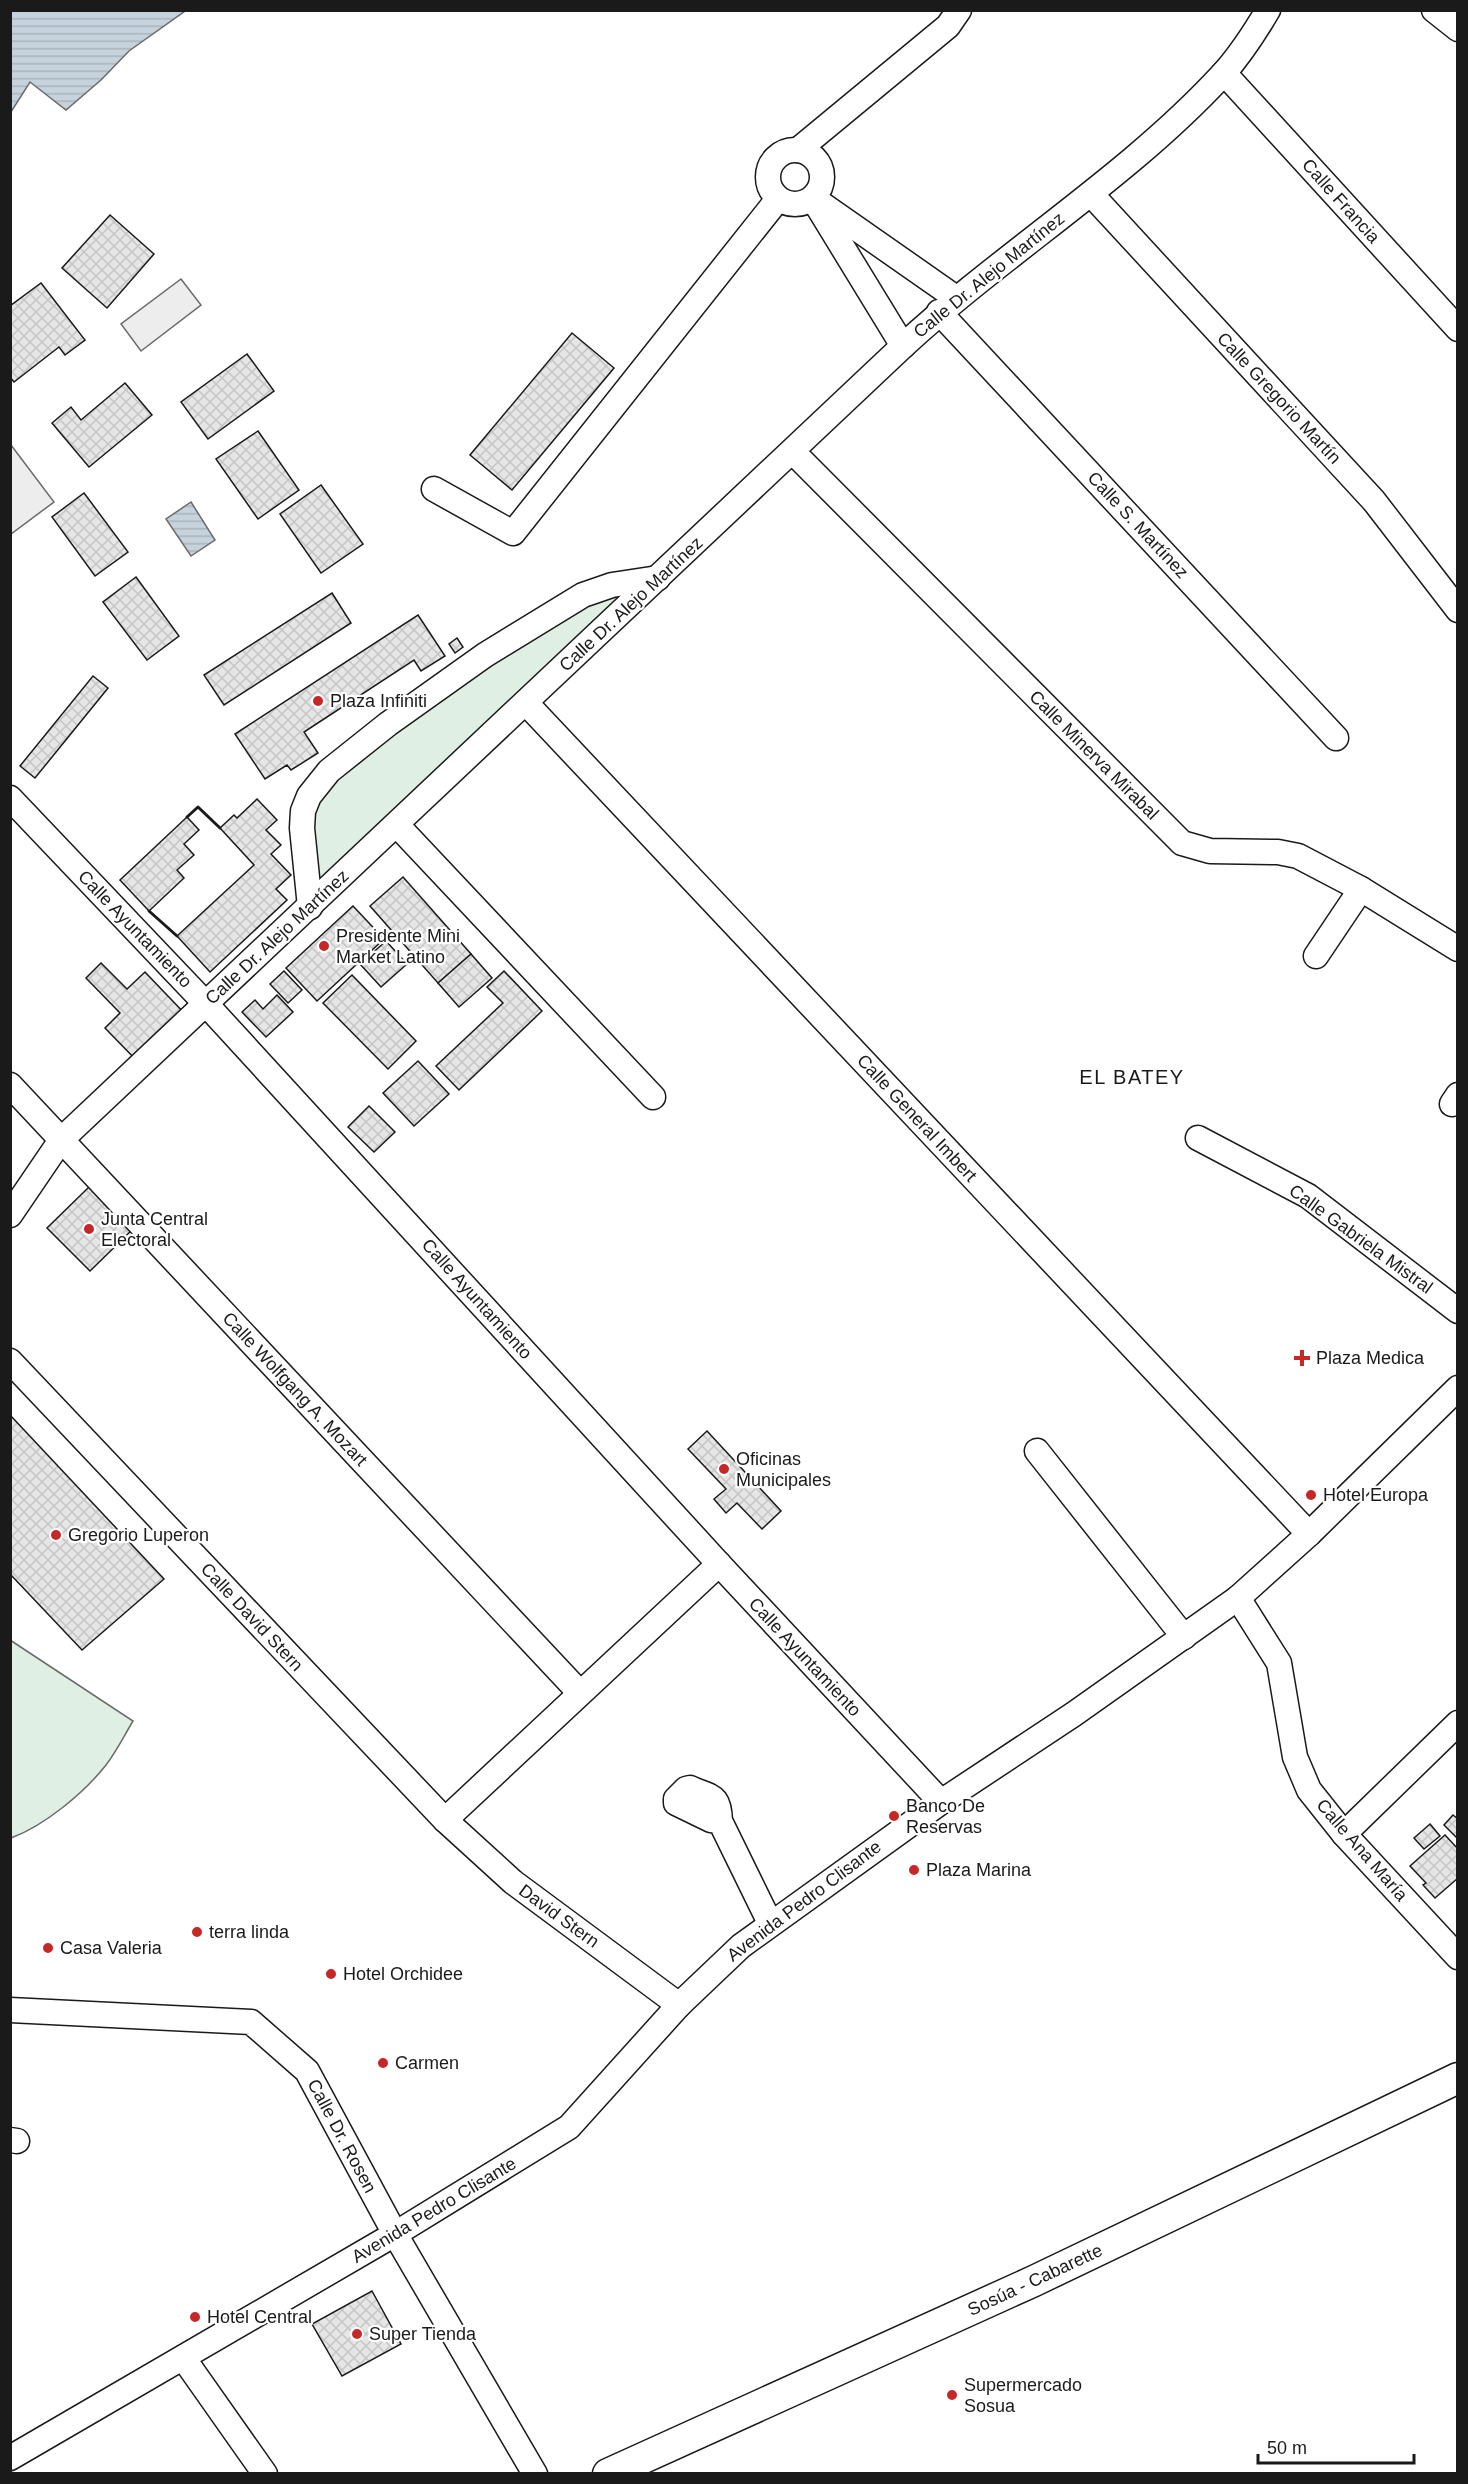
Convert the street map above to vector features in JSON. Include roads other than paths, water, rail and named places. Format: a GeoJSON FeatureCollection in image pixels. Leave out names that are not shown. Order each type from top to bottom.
{"type":"FeatureCollection","features":[{"type":"Feature","properties":{"kind":"main road","name":"Sosúa - Cabarette"},"geometry":{"type":"LineString","coordinates":[[608,2474],[1034,2281],[1458,2078]]}},
{"type":"Feature","properties":{"kind":"street"},"geometry":{"type":"LineString","coordinates":[[798,150],[948,26],[959,10]]}},
{"type":"Feature","properties":{"kind":"street","name":"Calle Dr. Alejo Martínez"},"geometry":{"type":"LineString","coordinates":[[10,1215],[62,1140],[903,346],[948,305],[1048,225],[1091,194],[1147,147],[1224,73],[1268,10]]}},
{"type":"Feature","properties":{"kind":"street"},"geometry":{"type":"LineString","coordinates":[[1434,10],[1458,28]]}},
{"type":"Feature","properties":{"kind":"street","name":"Calle Francia"},"geometry":{"type":"LineString","coordinates":[[1224,73],[1458,329]]}},
{"type":"Feature","properties":{"kind":"street"},"geometry":{"type":"LineString","coordinates":[[798,150],[806,152],[819,164],[822,182],[813,198],[805,203],[796,204],[778,199],[768,184],[769,166],[781,153],[798,150]]}},
{"type":"Feature","properties":{"kind":"street","name":"Calle Gregorio Martín"},"geometry":{"type":"LineString","coordinates":[[1091,194],[1374,501],[1458,610]]}},
{"type":"Feature","properties":{"kind":"street"},"geometry":{"type":"LineString","coordinates":[[813,198],[903,346]]}},
{"type":"Feature","properties":{"kind":"street","name":"Calle S. Martínez"},"geometry":{"type":"LineString","coordinates":[[813,198],[948,305],[1336,738]]}},
{"type":"Feature","properties":{"kind":"street"},"geometry":{"type":"LineString","coordinates":[[434,489],[513,533],[778,199]]}},
{"type":"Feature","properties":{"kind":"street","name":"Calle Minerva Mirabal"},"geometry":{"type":"LineString","coordinates":[[793,452],[1182,843],[1210,851],[1288,853],[1299,856],[1361,889],[1458,949]]}},
{"type":"Feature","properties":{"kind":"street"},"geometry":{"type":"LineString","coordinates":[[310,907],[302,828],[303,811],[309,796],[329,771],[388,724],[492,650],[583,595],[612,585],[658,578]]}},
{"type":"Feature","properties":{"kind":"street","name":"Calle General Imbert"},"geometry":{"type":"LineString","coordinates":[[526,703],[1309,1534]]}},
{"type":"Feature","properties":{"kind":"street","name":"Calle Ayuntamiento"},"geometry":{"type":"LineString","coordinates":[[10,798],[206,1004],[719,1564],[941,1802]]}},
{"type":"Feature","properties":{"kind":"street"},"geometry":{"type":"LineString","coordinates":[[397,825],[653,1097]]}},
{"type":"Feature","properties":{"kind":"street"},"geometry":{"type":"LineString","coordinates":[[1316,956],[1361,889]]}},
{"type":"Feature","properties":{"kind":"street","name":"Calle Wolfgang A. Mozart"},"geometry":{"type":"LineString","coordinates":[[10,1085],[580,1693]]}},
{"type":"Feature","properties":{"kind":"street","name":"Calle Gabriela Mistral"},"geometry":{"type":"LineString","coordinates":[[1198,1138],[1308,1196],[1458,1311]]}},
{"type":"Feature","properties":{"kind":"street","name":"Calle David Stern"},"geometry":{"type":"LineString","coordinates":[[10,1361],[445,1820]]}},
{"type":"Feature","properties":{"kind":"street","name":"Avenida Pedro Clisante"},"geometry":{"type":"LineString","coordinates":[[10,2458],[184,2359],[395,2234],[569,2127],[679,2005],[717,1967],[770,1923],[941,1802],[1074,1714],[1238,1598],[1309,1534],[1458,1388]]}},
{"type":"Feature","properties":{"kind":"street"},"geometry":{"type":"LineString","coordinates":[[1037,1451],[1184,1637]]}},
{"type":"Feature","properties":{"kind":"street"},"geometry":{"type":"LineString","coordinates":[[445,1820],[719,1564]]}},
{"type":"Feature","properties":{"kind":"street","name":"Calle Ana María"},"geometry":{"type":"LineString","coordinates":[[1238,1598],[1278,1663],[1295,1757],[1309,1790],[1344,1834],[1458,1957]]}},
{"type":"Feature","properties":{"kind":"street"},"geometry":{"type":"LineString","coordinates":[[1344,1834],[1458,1723]]}},
{"type":"Feature","properties":{"kind":"street","name":"David Stern"},"geometry":{"type":"LineString","coordinates":[[445,1820],[513,1882],[679,2005]]}},
{"type":"Feature","properties":{"kind":"street"},"geometry":{"type":"LineString","coordinates":[[720,1821],[770,1923]]}},
{"type":"Feature","properties":{"kind":"street","name":"Calle Dr. Rosen"},"geometry":{"type":"LineString","coordinates":[[10,2010],[251,2022],[307,2071],[395,2234],[535,2474]]}},
{"type":"Feature","properties":{"kind":"street"},"geometry":{"type":"LineString","coordinates":[[184,2359],[265,2474]]}},
{"type":"Feature","properties":{"kind":"place","name":"Plaza Infiniti"},"geometry":{"type":"Point","coordinates":[318,701]}},
{"type":"Feature","properties":{"kind":"place","name":"Presidente Mini Market Latino"},"geometry":{"type":"Point","coordinates":[324,946]}},
{"type":"Feature","properties":{"kind":"place","name":"Junta Central Electoral"},"geometry":{"type":"Point","coordinates":[89,1229]}},
{"type":"Feature","properties":{"kind":"place","name":"Plaza Medica"},"geometry":{"type":"Point","coordinates":[1302,1358]}},
{"type":"Feature","properties":{"kind":"place","name":"Oficinas Municipales"},"geometry":{"type":"Point","coordinates":[724,1469]}},
{"type":"Feature","properties":{"kind":"place","name":"Hotel Europa"},"geometry":{"type":"Point","coordinates":[1311,1495]}},
{"type":"Feature","properties":{"kind":"place","name":"Gregorio Luperon"},"geometry":{"type":"Point","coordinates":[56,1535]}},
{"type":"Feature","properties":{"kind":"place","name":"Banco De Reservas"},"geometry":{"type":"Point","coordinates":[894,1816]}},
{"type":"Feature","properties":{"kind":"place","name":"Plaza Marina"},"geometry":{"type":"Point","coordinates":[914,1870]}},
{"type":"Feature","properties":{"kind":"place","name":"terra linda"},"geometry":{"type":"Point","coordinates":[197,1932]}},
{"type":"Feature","properties":{"kind":"place","name":"Casa Valeria"},"geometry":{"type":"Point","coordinates":[48,1948]}},
{"type":"Feature","properties":{"kind":"place","name":"Hotel Orchidee"},"geometry":{"type":"Point","coordinates":[331,1974]}},
{"type":"Feature","properties":{"kind":"place","name":"Carmen"},"geometry":{"type":"Point","coordinates":[383,2063]}},
{"type":"Feature","properties":{"kind":"place","name":"Hotel Central"},"geometry":{"type":"Point","coordinates":[195,2317]}},
{"type":"Feature","properties":{"kind":"place","name":"Super Tienda"},"geometry":{"type":"Point","coordinates":[357,2334]}},
{"type":"Feature","properties":{"kind":"place","name":"Supermercado Sosua"},"geometry":{"type":"Point","coordinates":[952,2395]}},
{"type":"Feature","properties":{"kind":"district","name":"EL BATEY"},"geometry":{"type":"Point","coordinates":[1132,1077]}}]}
